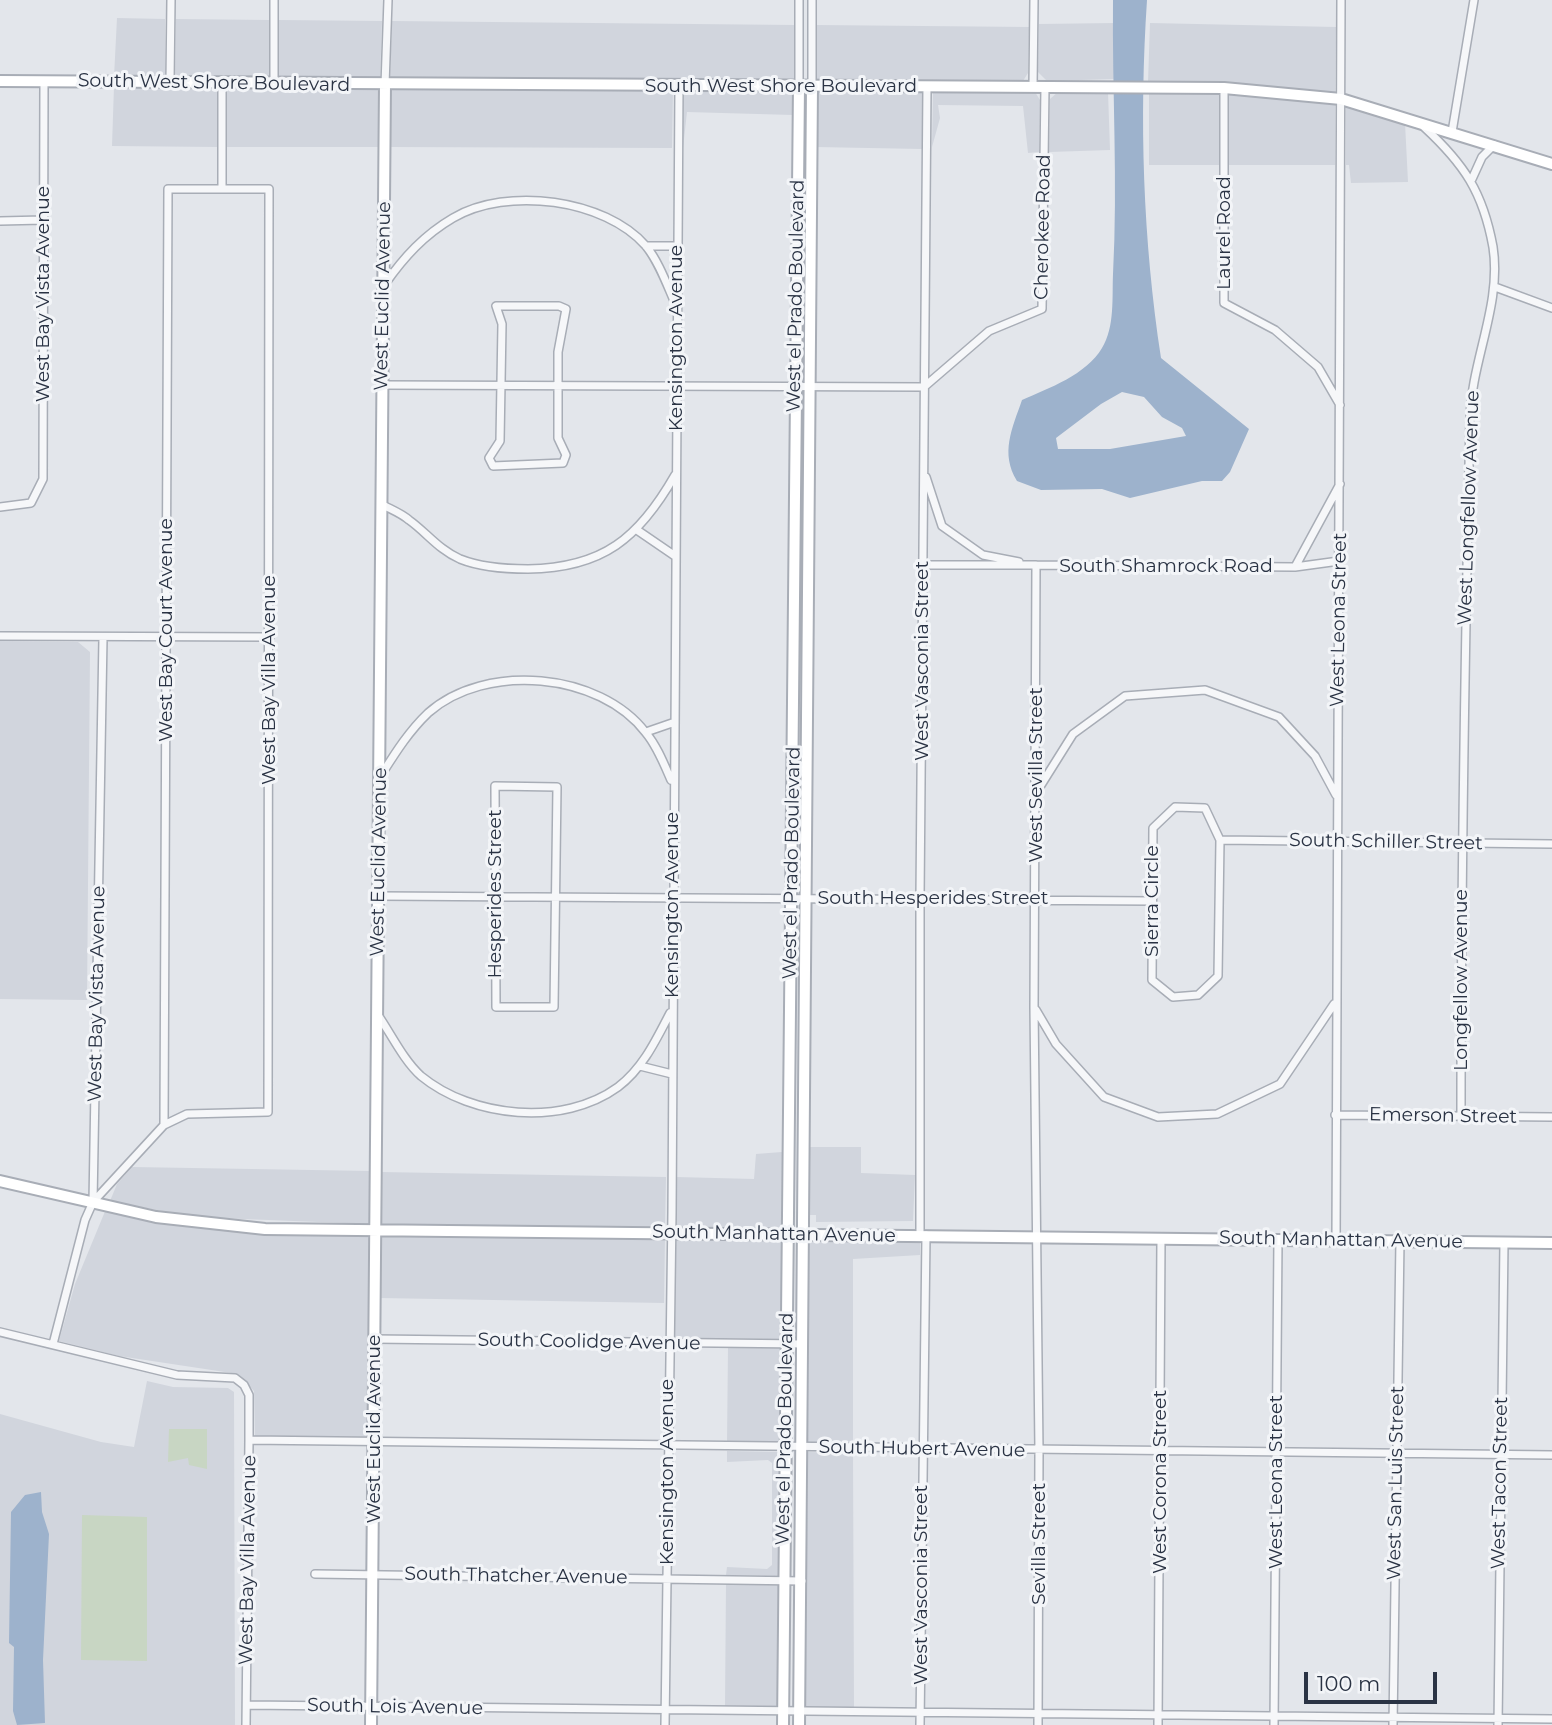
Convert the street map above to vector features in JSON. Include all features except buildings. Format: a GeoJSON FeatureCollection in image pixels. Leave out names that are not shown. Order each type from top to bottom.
{"type":"FeatureCollection","features":[{"type":"Feature","properties":{"kind":"street"},"geometry":{"type":"LineString","coordinates":[[170,0],[170,81]]}},
{"type":"Feature","properties":{"kind":"street"},"geometry":{"type":"LineString","coordinates":[[274,0],[274,83]]}},
{"type":"Feature","properties":{"kind":"street","name":"West Euclid Avenue"},"geometry":{"type":"LineString","coordinates":[[371,1725],[382,385],[388,0]]}},
{"type":"Feature","properties":{"kind":"street","name":"West el Prado Boulevard"},"geometry":{"type":"LineString","coordinates":[[783,1725],[799,0]]}},
{"type":"Feature","properties":{"kind":"street","name":"West el Prado Boulevard"},"geometry":{"type":"LineString","coordinates":[[799,1725],[804,1344],[803,898],[812,0]]}},
{"type":"Feature","properties":{"kind":"street"},"geometry":{"type":"LineString","coordinates":[[1033,87],[1034,0]]}},
{"type":"Feature","properties":{"kind":"street","name":"West Leona Street"},"geometry":{"type":"LineString","coordinates":[[1336,1240],[1341,0]]}},
{"type":"Feature","properties":{"kind":"street"},"geometry":{"type":"LineString","coordinates":[[1452,132],[1474,0]]}},
{"type":"Feature","properties":{"kind":"street","name":"South West Shore Boulevard"},"geometry":{"type":"LineString","coordinates":[[0,81],[1224,88],[1341,99],[1552,164]]}},
{"type":"Feature","properties":{"kind":"street","name":"West Bay Vista Avenue"},"geometry":{"type":"LineString","coordinates":[[0,507],[31,503],[43,479],[44,81]]}},
{"type":"Feature","properties":{"kind":"street"},"geometry":{"type":"LineString","coordinates":[[222,83],[222,188]]}},
{"type":"Feature","properties":{"kind":"street","name":"Kensington Avenue"},"geometry":{"type":"LineString","coordinates":[[665,1725],[679,85]]}},
{"type":"Feature","properties":{"kind":"street","name":"West Vasconia Street"},"geometry":{"type":"LineString","coordinates":[[920,1725],[923,1235],[920,898],[927,87]]}},
{"type":"Feature","properties":{"kind":"street","name":"Cherokee Road"},"geometry":{"type":"LineString","coordinates":[[924,387],[989,331],[1042,309],[1045,87]]}},
{"type":"Feature","properties":{"kind":"street","name":"Laurel Road"},"geometry":{"type":"LineString","coordinates":[[1224,88],[1224,303],[1275,330],[1318,367],[1341,406]]}},
{"type":"Feature","properties":{"kind":"street","name":"West Longfellow Avenue"},"geometry":{"type":"LineString","coordinates":[[1419,122],[1472,179],[1493,247],[1494,287],[1470,398],[1461,843]]}},
{"type":"Feature","properties":{"kind":"street"},"geometry":{"type":"LineString","coordinates":[[1472,179],[1482,157],[1494,145]]}},
{"type":"Feature","properties":{"kind":"street","name":"West Bay Villa Avenue"},"geometry":{"type":"LineString","coordinates":[[163,1125],[187,1114],[268,1112],[269,189],[222,188]]}},
{"type":"Feature","properties":{"kind":"street","name":"West Bay Court Avenue"},"geometry":{"type":"LineString","coordinates":[[163,1125],[168,189],[222,188]]}},
{"type":"Feature","properties":{"kind":"street"},"geometry":{"type":"LineString","coordinates":[[385,284],[406,255],[454,217],[476,208],[503,203],[569,204],[598,212],[621,224],[646,246],[677,307]]}},
{"type":"Feature","properties":{"kind":"street"},"geometry":{"type":"LineString","coordinates":[[0,221],[43,220]]}},
{"type":"Feature","properties":{"kind":"street"},"geometry":{"type":"LineString","coordinates":[[646,246],[676,246]]}},
{"type":"Feature","properties":{"kind":"street"},"geometry":{"type":"LineString","coordinates":[[797,259],[809,260]]}},
{"type":"Feature","properties":{"kind":"street"},"geometry":{"type":"LineString","coordinates":[[1494,287],[1552,308]]}},
{"type":"Feature","properties":{"kind":"street"},"geometry":{"type":"LineString","coordinates":[[496,306],[559,306],[566,309],[558,339],[558,438],[566,455],[563,463],[493,466],[489,458],[500,441],[500,386],[502,324],[496,306]]}},
{"type":"Feature","properties":{"kind":"street"},"geometry":{"type":"LineString","coordinates":[[382,385],[924,387]]}},
{"type":"Feature","properties":{"kind":"street","name":"South Shamrock Road"},"geometry":{"type":"LineString","coordinates":[[923,469],[942,526],[983,555],[1037,565]]}},
{"type":"Feature","properties":{"kind":"street"},"geometry":{"type":"LineString","coordinates":[[381,504],[409,520],[432,541],[458,558],[514,569],[557,569],[580,565],[604,555],[637,530],[660,503],[676,474]]}},
{"type":"Feature","properties":{"kind":"street","name":"South Shamrock Road"},"geometry":{"type":"LineString","coordinates":[[1295,566],[1340,483]]}},
{"type":"Feature","properties":{"kind":"street"},"geometry":{"type":"LineString","coordinates":[[637,530],[675,555]]}},
{"type":"Feature","properties":{"kind":"street","name":"South Shamrock Road"},"geometry":{"type":"LineString","coordinates":[[922,565],[1295,566],[1339,561]]}},
{"type":"Feature","properties":{"kind":"street"},"geometry":{"type":"LineString","coordinates":[[794,565],[808,564]]}},
{"type":"Feature","properties":{"kind":"street","name":"West Sevilla Street"},"geometry":{"type":"LineString","coordinates":[[1037,565],[1034,1006],[1037,1237]]}},
{"type":"Feature","properties":{"kind":"street"},"geometry":{"type":"LineString","coordinates":[[0,636],[270,637]]}},
{"type":"Feature","properties":{"kind":"street","name":"West Bay Vista Avenue"},"geometry":{"type":"LineString","coordinates":[[52,1344],[85,1220],[93,1202],[103,638]]}},
{"type":"Feature","properties":{"kind":"street"},"geometry":{"type":"LineString","coordinates":[[380,778],[400,745],[429,713],[456,694],[482,686],[535,682],[577,687],[601,696],[646,732],[673,784]]}},
{"type":"Feature","properties":{"kind":"street"},"geometry":{"type":"LineString","coordinates":[[1036,793],[1073,734],[1125,696],[1205,690],[1279,717],[1315,756],[1336,795]]}},
{"type":"Feature","properties":{"kind":"street"},"geometry":{"type":"LineString","coordinates":[[646,732],[675,722]]}},
{"type":"Feature","properties":{"kind":"street"},"geometry":{"type":"LineString","coordinates":[[794,731],[806,731]]}},
{"type":"Feature","properties":{"kind":"street","name":"Hesperides Street"},"geometry":{"type":"LineString","coordinates":[[495,786],[556,787],[555,897],[554,1007],[496,1006],[495,786]]}},
{"type":"Feature","properties":{"kind":"street","name":"Sierra Circle"},"geometry":{"type":"LineString","coordinates":[[1175,807],[1205,808],[1220,840],[1218,976],[1198,995],[1173,997],[1152,979],[1153,828],[1175,807]]}},
{"type":"Feature","properties":{"kind":"street","name":"South Schiller Street"},"geometry":{"type":"LineString","coordinates":[[1220,840],[1552,844]]}},
{"type":"Feature","properties":{"kind":"street","name":"Longfellow Avenue"},"geometry":{"type":"LineString","coordinates":[[1461,843],[1461,1116]]}},
{"type":"Feature","properties":{"kind":"street","name":"South Hesperides Street"},"geometry":{"type":"LineString","coordinates":[[379,896],[1035,898],[1152,901]]}},
{"type":"Feature","properties":{"kind":"street"},"geometry":{"type":"LineString","coordinates":[[1034,1006],[1056,1044],[1104,1097],[1158,1117],[1217,1114],[1280,1084],[1335,1003]]}},
{"type":"Feature","properties":{"kind":"street"},"geometry":{"type":"LineString","coordinates":[[378,1015],[419,1074],[465,1102],[482,1107],[548,1111],[574,1107],[618,1087],[640,1066],[672,1009]]}},
{"type":"Feature","properties":{"kind":"street"},"geometry":{"type":"LineString","coordinates":[[789,1040],[804,1041]]}},
{"type":"Feature","properties":{"kind":"street"},"geometry":{"type":"LineString","coordinates":[[640,1066],[672,1074]]}},
{"type":"Feature","properties":{"kind":"street","name":"Emerson Street"},"geometry":{"type":"LineString","coordinates":[[1335,1115],[1552,1117]]}},
{"type":"Feature","properties":{"kind":"street"},"geometry":{"type":"LineString","coordinates":[[93,1202],[163,1125]]}},
{"type":"Feature","properties":{"kind":"street"},"geometry":{"type":"LineString","coordinates":[[787,1179],[804,1179]]}},
{"type":"Feature","properties":{"kind":"street","name":"South Manhattan Avenue"},"geometry":{"type":"LineString","coordinates":[[0,1181],[156,1217],[218,1226],[1552,1242]]}},
{"type":"Feature","properties":{"kind":"street","name":"Sevilla Street"},"geometry":{"type":"LineString","coordinates":[[1037,1237],[1038,1725]]}},
{"type":"Feature","properties":{"kind":"street","name":"West Corona Street"},"geometry":{"type":"LineString","coordinates":[[1158,1725],[1161,1238]]}},
{"type":"Feature","properties":{"kind":"street","name":"West Leona Street"},"geometry":{"type":"LineString","coordinates":[[1274,1725],[1278,1239]]}},
{"type":"Feature","properties":{"kind":"street","name":"West San Luis Street"},"geometry":{"type":"LineString","coordinates":[[1393,1721],[1400,1240]]}},
{"type":"Feature","properties":{"kind":"street","name":"West Tacon Street"},"geometry":{"type":"LineString","coordinates":[[1499,1722],[1504,1242]]}},
{"type":"Feature","properties":{"kind":"street"},"geometry":{"type":"LineString","coordinates":[[787,1288],[804,1288]]}},
{"type":"Feature","properties":{"kind":"street"},"geometry":{"type":"LineString","coordinates":[[0,1332],[52,1344]]}},
{"type":"Feature","properties":{"kind":"street","name":"South Coolidge Avenue"},"geometry":{"type":"LineString","coordinates":[[374,1339],[804,1344]]}},
{"type":"Feature","properties":{"kind":"street","name":"West Bay Villa Avenue"},"geometry":{"type":"LineString","coordinates":[[52,1344],[177,1375],[227,1376],[244,1385],[249,1395],[246,1725]]}},
{"type":"Feature","properties":{"kind":"street","name":"South Hubert Avenue"},"geometry":{"type":"LineString","coordinates":[[249,1440],[1276,1454],[1552,1455]]}},
{"type":"Feature","properties":{"kind":"street","name":"South Thatcher Avenue"},"geometry":{"type":"LineString","coordinates":[[314,1574],[802,1581]]}},
{"type":"Feature","properties":{"kind":"street","name":"South Lois Avenue"},"geometry":{"type":"LineString","coordinates":[[247,1705],[1274,1716],[1393,1721],[1499,1722],[1552,1719]]}},
{"type":"Feature","properties":{"kind":"shaded area"},"geometry":{"type":"Polygon","coordinates":[[[117,18],[165,19],[165,77],[114,77],[117,18]]]}},
{"type":"Feature","properties":{"kind":"shaded area"},"geometry":{"type":"Polygon","coordinates":[[[176,19],[269,20],[269,78],[175,77],[176,19]]]}},
{"type":"Feature","properties":{"kind":"shaded area"},"geometry":{"type":"Polygon","coordinates":[[[279,20],[382,21],[380,81],[279,78],[279,20]]]}},
{"type":"Feature","properties":{"kind":"shaded area"},"geometry":{"type":"Polygon","coordinates":[[[392,21],[794,25],[794,82],[390,81],[392,21]]]}},
{"type":"Feature","properties":{"kind":"shaded area"},"geometry":{"type":"Polygon","coordinates":[[[1115,23],[1115,79],[1047,81],[1038,72],[1039,24],[1115,23]]]}},
{"type":"Feature","properties":{"kind":"shaded area"},"geometry":{"type":"Polygon","coordinates":[[[1150,23],[1336,27],[1335,94],[1148,83],[1150,23]]]}},
{"type":"Feature","properties":{"kind":"shaded area"},"geometry":{"type":"Polygon","coordinates":[[[817,25],[1029,27],[1028,73],[1023,81],[817,82],[817,25]]]}},
{"type":"Feature","properties":{"kind":"shaded area"},"geometry":{"type":"Polygon","coordinates":[[[114,86],[217,88],[217,147],[112,146],[114,86]]]}},
{"type":"Feature","properties":{"kind":"shaded area"},"geometry":{"type":"Polygon","coordinates":[[[227,88],[380,90],[380,147],[227,147],[227,88]]]}},
{"type":"Feature","properties":{"kind":"shaded area"},"geometry":{"type":"Polygon","coordinates":[[[673,89],[672,148],[390,147],[390,90],[673,89]]]}},
{"type":"Feature","properties":{"kind":"shaded area"},"geometry":{"type":"Polygon","coordinates":[[[684,89],[794,91],[793,115],[687,112],[683,148],[684,89]]]}},
{"type":"Feature","properties":{"kind":"shaded area"},"geometry":{"type":"Polygon","coordinates":[[[817,91],[922,91],[922,149],[816,147],[817,91]]]}},
{"type":"Feature","properties":{"kind":"shaded area"},"geometry":{"type":"Polygon","coordinates":[[[933,91],[1035,92],[1040,100],[1039,152],[1028,153],[1023,106],[938,105],[940,118],[932,147],[933,91]]]}},
{"type":"Feature","properties":{"kind":"shaded area"},"geometry":{"type":"Polygon","coordinates":[[[1058,92],[1108,92],[1110,150],[1049,152],[1050,99],[1058,92]]]}},
{"type":"Feature","properties":{"kind":"shaded area"},"geometry":{"type":"Polygon","coordinates":[[[1149,92],[1219,92],[1219,165],[1149,165],[1149,92]]]}},
{"type":"Feature","properties":{"kind":"shaded area"},"geometry":{"type":"Polygon","coordinates":[[[1229,93],[1335,103],[1335,165],[1229,165],[1229,93]]]}},
{"type":"Feature","properties":{"kind":"shaded area"},"geometry":{"type":"Polygon","coordinates":[[[1346,105],[1405,123],[1408,182],[1351,183],[1349,165],[1346,165],[1346,105]]]}},
{"type":"Feature","properties":{"kind":"shaded area"},"geometry":{"type":"Polygon","coordinates":[[[0,641],[78,642],[90,652],[87,1000],[0,999],[0,641]]]}},
{"type":"Feature","properties":{"kind":"shaded area"},"geometry":{"type":"Polygon","coordinates":[[[806,1147],[861,1147],[861,1173],[915,1175],[913,1221],[816,1222],[816,1215],[810,1215],[810,1168],[806,1161],[806,1147]]]}},
{"type":"Feature","properties":{"kind":"shaded area"},"geometry":{"type":"Polygon","coordinates":[[[782,1152],[781,1228],[675,1228],[676,1177],[754,1179],[756,1154],[782,1152]]]}},
{"type":"Feature","properties":{"kind":"shaded area"},"geometry":{"type":"Polygon","coordinates":[[[132,1167],[371,1171],[370,1224],[192,1217],[110,1201],[117,1184],[132,1167]]]}},
{"type":"Feature","properties":{"kind":"shaded area"},"geometry":{"type":"Polygon","coordinates":[[[381,1172],[666,1177],[665,1228],[381,1224],[381,1172]]]}},
{"type":"Feature","properties":{"kind":"shaded area"},"geometry":{"type":"Polygon","coordinates":[[[106,1209],[191,1226],[370,1233],[369,1437],[255,1436],[254,1391],[238,1374],[119,1356],[59,1341],[75,1284],[106,1209]]]}},
{"type":"Feature","properties":{"kind":"shaded area"},"geometry":{"type":"Polygon","coordinates":[[[381,1233],[665,1237],[664,1303],[380,1298],[381,1233]]]}},
{"type":"Feature","properties":{"kind":"shaded area"},"geometry":{"type":"Polygon","coordinates":[[[675,1237],[781,1237],[782,1339],[674,1338],[675,1237]]]}},
{"type":"Feature","properties":{"kind":"shaded area"},"geometry":{"type":"Polygon","coordinates":[[[809,1237],[920,1240],[920,1255],[853,1259],[853,1443],[808,1443],[809,1237]]]}},
{"type":"Feature","properties":{"kind":"shaded area"},"geometry":{"type":"Polygon","coordinates":[[[728,1348],[782,1348],[782,1443],[727,1442],[728,1348]]]}},
{"type":"Feature","properties":{"kind":"shaded area"},"geometry":{"type":"Polygon","coordinates":[[[147,1381],[173,1387],[228,1388],[234,1392],[235,1725],[0,1725],[0,1414],[101,1442],[134,1447],[147,1381]]]}},
{"type":"Feature","properties":{"kind":"shaded area"},"geometry":{"type":"Polygon","coordinates":[[[727,1451],[782,1452],[778,1576],[726,1575],[727,1567],[767,1569],[772,1565],[772,1463],[768,1460],[727,1462],[727,1451]]]}},
{"type":"Feature","properties":{"kind":"shaded area"},"geometry":{"type":"Polygon","coordinates":[[[808,1452],[853,1453],[854,1707],[805,1707],[808,1452]]]}},
{"type":"Feature","properties":{"kind":"shaded area"},"geometry":{"type":"Polygon","coordinates":[[[726,1584],[778,1585],[778,1707],[725,1706],[726,1584]]]}},
{"type":"Feature","properties":{"kind":"green space"},"geometry":{"type":"Polygon","coordinates":[[[169,1429],[207,1429],[207,1469],[189,1465],[188,1458],[168,1462],[169,1429]]]}},
{"type":"Feature","properties":{"kind":"green space"},"geometry":{"type":"Polygon","coordinates":[[[82,1515],[147,1517],[147,1661],[81,1660],[82,1515]]]}},
{"type":"Feature","properties":{"kind":"water"},"geometry":{"type":"Polygon","coordinates":[[[1113,0],[1147,0],[1143,90],[1144,179],[1150,269],[1161,358],[1249,429],[1230,472],[1222,481],[1202,481],[1130,498],[1102,489],[1041,490],[1017,481],[1008,451],[1022,400],[1066,380],[1087,366],[1102,348],[1109,331],[1113,302],[1115,206],[1113,0]],[[1122,392],[1101,404],[1056,438],[1058,449],[1110,449],[1186,436],[1182,428],[1162,417],[1144,397],[1122,392]]]}},
{"type":"Feature","properties":{"kind":"water"},"geometry":{"type":"Polygon","coordinates":[[[41,1492],[42,1512],[49,1534],[43,1660],[45,1723],[17,1725],[13,1711],[14,1647],[9,1643],[11,1512],[25,1495],[41,1492]]]}}]}
